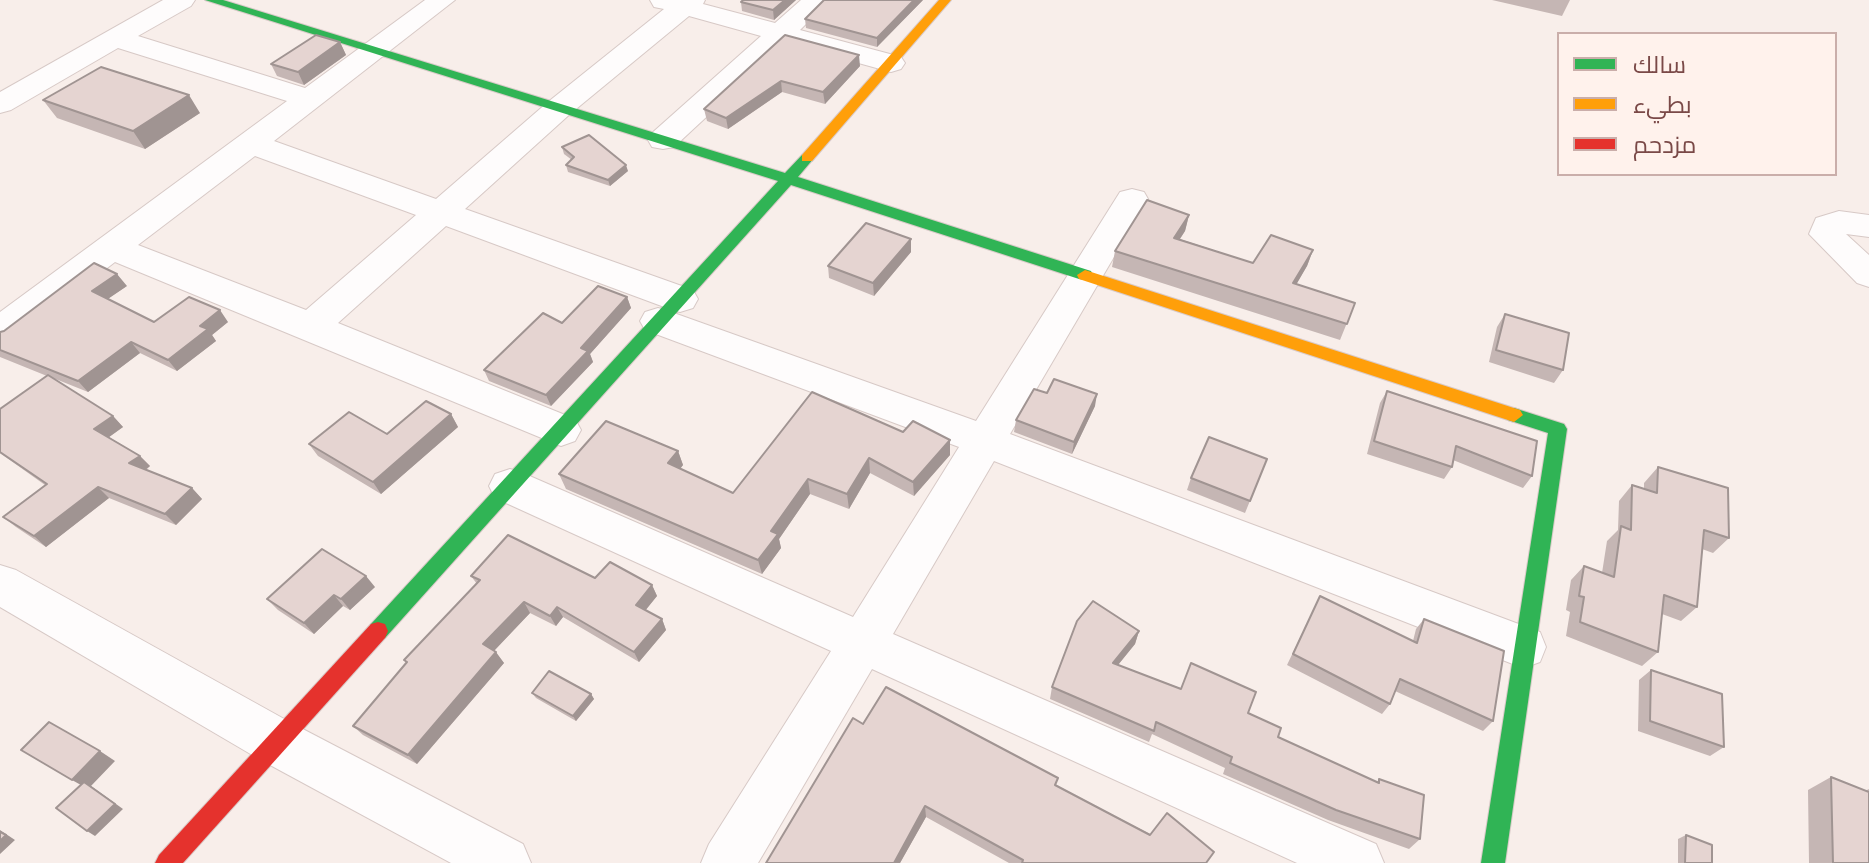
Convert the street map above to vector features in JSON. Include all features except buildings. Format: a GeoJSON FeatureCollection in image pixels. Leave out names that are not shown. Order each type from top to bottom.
{"type":"FeatureCollection","features":[{"type":"Feature","properties":{"kind":"street"},"geometry":{"type":"LineString","coordinates":[[0,104],[182,0]]}},
{"type":"Feature","properties":{"kind":"street"},"geometry":{"type":"LineString","coordinates":[[211,0],[789,179],[1558,429],[1493,863]]}},
{"type":"Feature","properties":{"kind":"street"},"geometry":{"type":"LineString","coordinates":[[0,331],[442,0]]}},
{"type":"Feature","properties":{"kind":"street"},"geometry":{"type":"LineString","coordinates":[[663,140],[817,0]]}},
{"type":"Feature","properties":{"kind":"street"},"geometry":{"type":"LineString","coordinates":[[167,863],[789,179],[945,0]]}},
{"type":"Feature","properties":{"kind":"street"},"geometry":{"type":"LineString","coordinates":[[311,326],[678,2],[891,63]]}},
{"type":"Feature","properties":{"kind":"street"},"geometry":{"type":"LineString","coordinates":[[115,38],[310,99]]}},
{"type":"Feature","properties":{"kind":"street"},"geometry":{"type":"LineString","coordinates":[[250,143],[440,212],[983,440],[1523,647]]}},
{"type":"Feature","properties":{"kind":"street"},"geometry":{"type":"LineString","coordinates":[[728,863],[1132,199]]}},
{"type":"Feature","properties":{"kind":"street"},"geometry":{"type":"LineString","coordinates":[[1869,226],[1839,222],[1828,226],[1826,234],[1869,275]]}},
{"type":"Feature","properties":{"kind":"street"},"geometry":{"type":"LineString","coordinates":[[109,247],[311,326],[561,430]]}},
{"type":"Feature","properties":{"kind":"street"},"geometry":{"type":"LineString","coordinates":[[510,486],[1357,863]]}},
{"type":"Feature","properties":{"kind":"street"},"geometry":{"type":"LineString","coordinates":[[0,584],[277,742],[504,863]]}},
{"type":"Feature","properties":{"kind":"traffic: fast"},"geometry":{"type":"LineString","coordinates":[[211,0],[789,179],[1085,275]]}},
{"type":"Feature","properties":{"kind":"traffic: fast"},"geometry":{"type":"LineString","coordinates":[[378,631],[807,158]]}},
{"type":"Feature","properties":{"kind":"traffic: fast"},"geometry":{"type":"LineString","coordinates":[[1493,863],[1558,429],[1514,415]]}},
{"type":"Feature","properties":{"kind":"traffic: slow"},"geometry":{"type":"LineString","coordinates":[[807,158],[945,0]]}},
{"type":"Feature","properties":{"kind":"traffic: slow"},"geometry":{"type":"LineString","coordinates":[[1085,275],[1514,415]]}},
{"type":"Feature","properties":{"kind":"traffic: jam"},"geometry":{"type":"LineString","coordinates":[[167,863],[378,631]]}}]}
